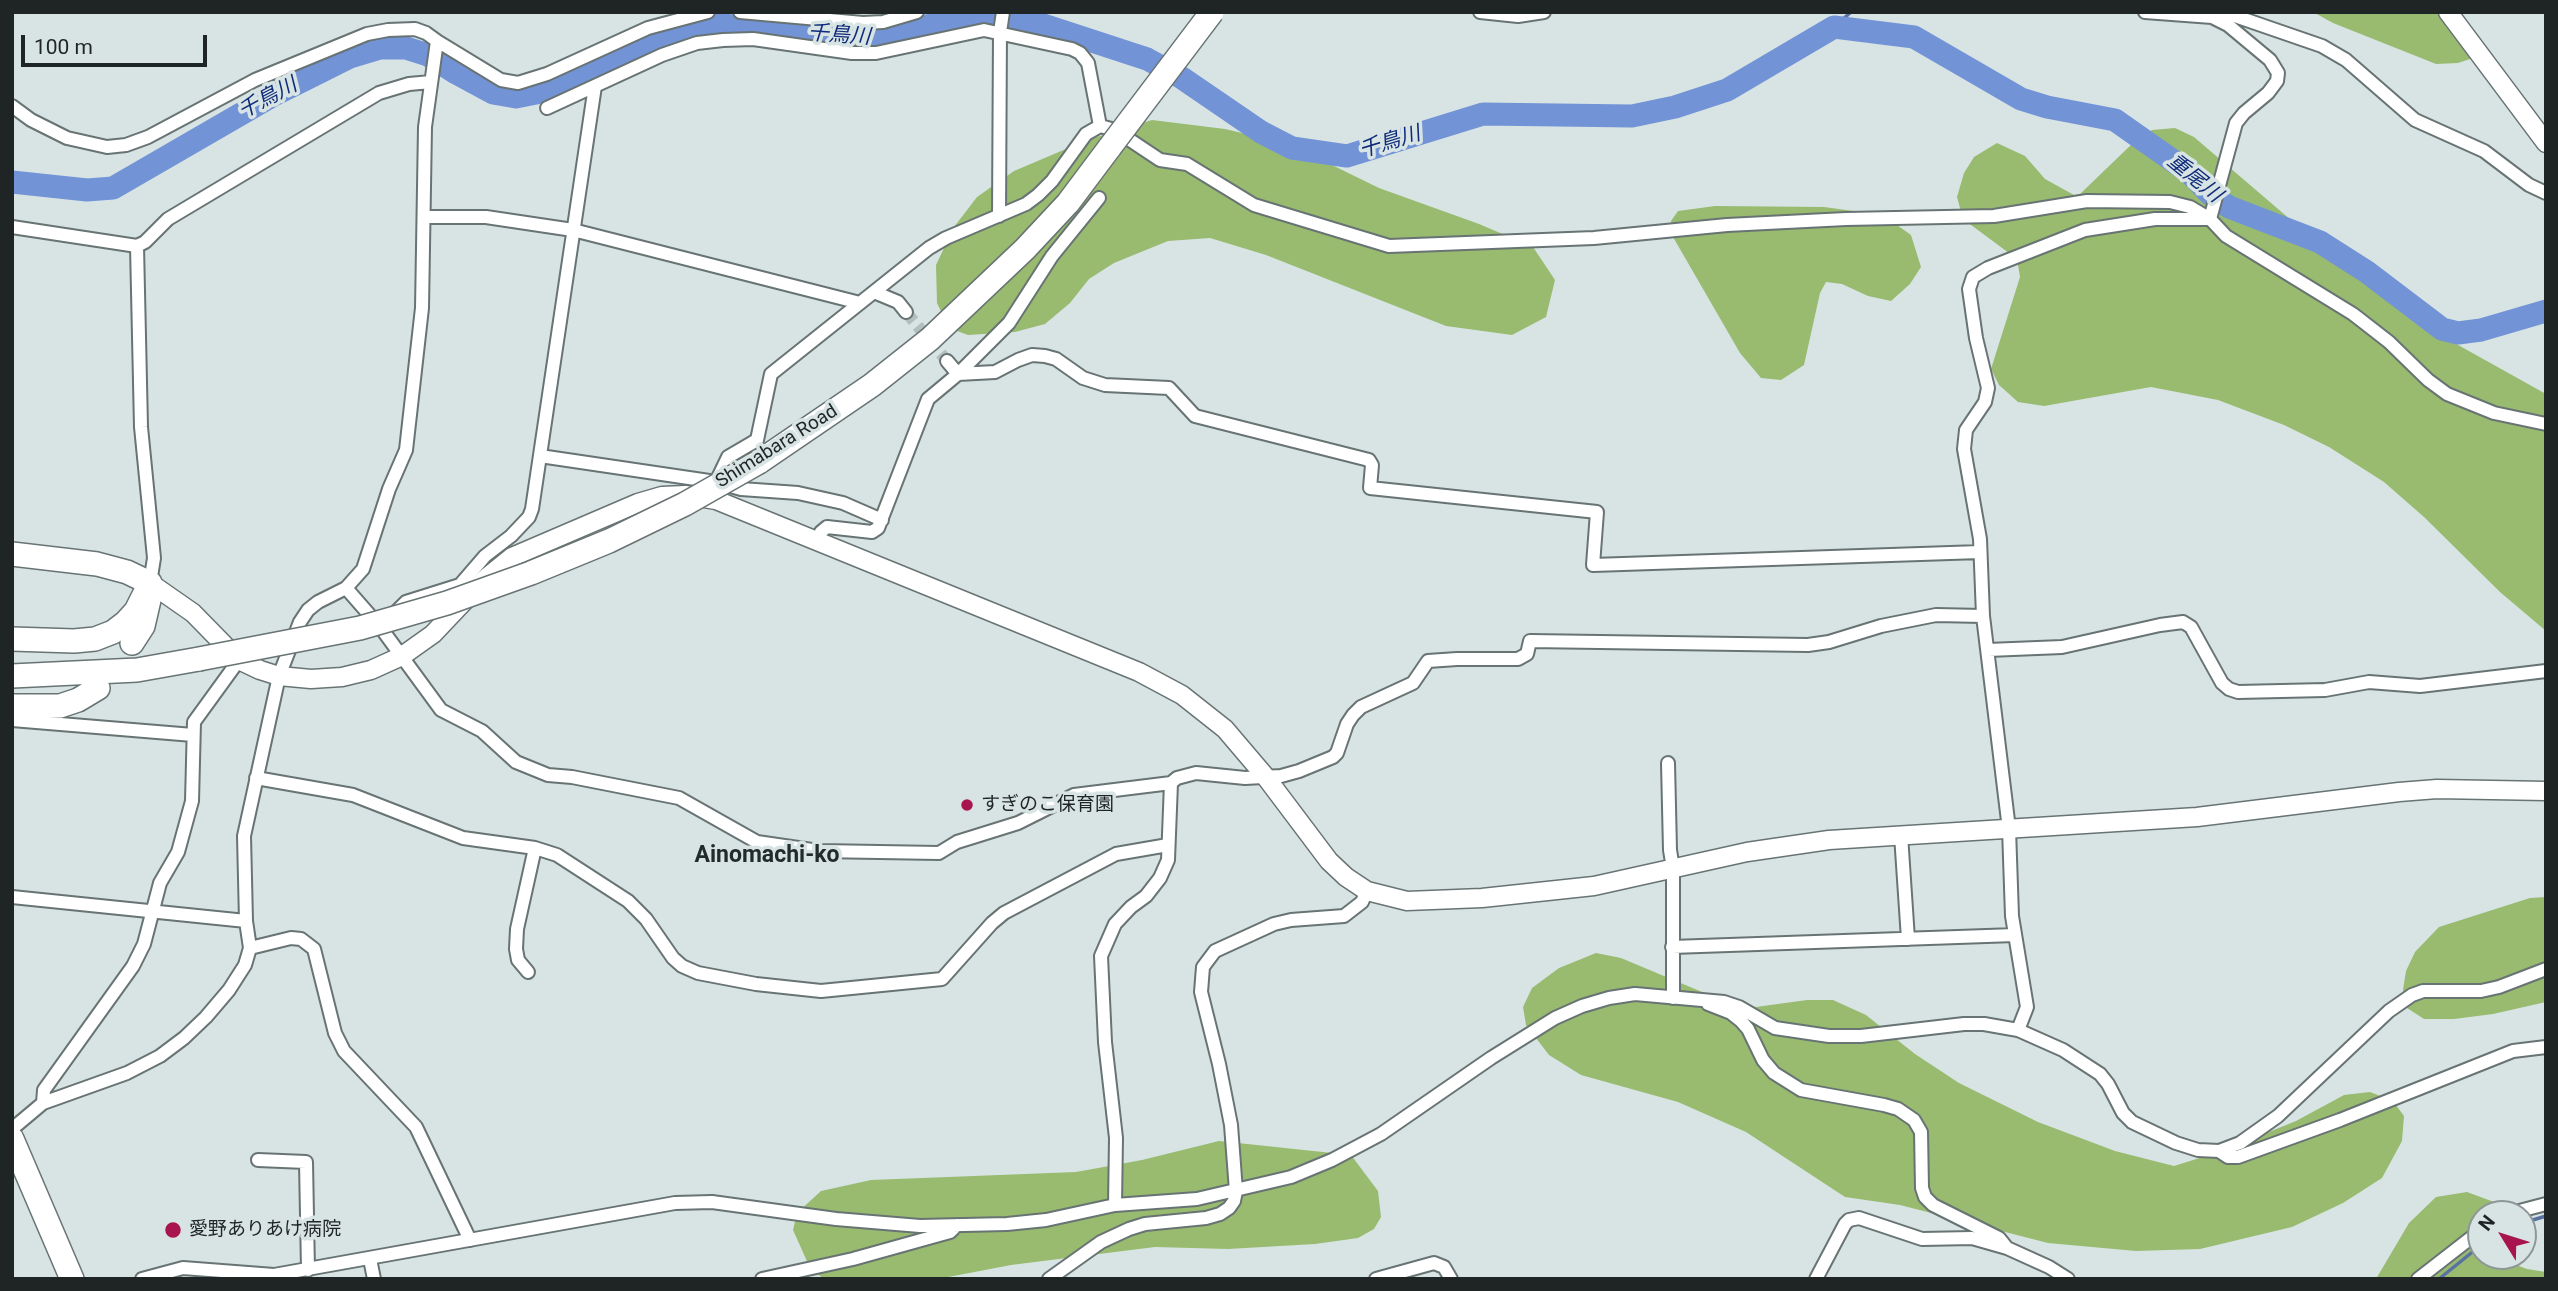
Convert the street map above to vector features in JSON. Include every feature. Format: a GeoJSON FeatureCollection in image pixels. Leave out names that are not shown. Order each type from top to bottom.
{"type":"FeatureCollection","features":[{"type":"Feature","properties":{"kind":"highway","name":"Shimabara Road"},"geometry":{"type":"LineString","coordinates":[[90,675],[137,670],[275,646],[360,628],[447,603],[609,541],[685,504],[760,462],[872,385],[950,321],[1016,258],[1068,203],[1212,12]]}},
{"type":"Feature","properties":{"kind":"highway"},"geometry":{"type":"LineString","coordinates":[[12,554],[97,564],[127,572],[150,583]]}},
{"type":"Feature","properties":{"kind":"highway"},"geometry":{"type":"LineString","coordinates":[[12,639],[74,641],[95,639],[113,632],[135,611],[150,583]]}},
{"type":"Feature","properties":{"kind":"highway"},"geometry":{"type":"LineString","coordinates":[[132,643],[143,626],[150,583]]}},
{"type":"Feature","properties":{"kind":"highway"},"geometry":{"type":"LineString","coordinates":[[12,663],[90,675]]}},
{"type":"Feature","properties":{"kind":"highway"},"geometry":{"type":"LineString","coordinates":[[12,676],[90,675]]}},
{"type":"Feature","properties":{"kind":"highway"},"geometry":{"type":"LineString","coordinates":[[12,706],[60,706],[78,700],[90,675]]}},
{"type":"Feature","properties":{"kind":"highway"},"geometry":{"type":"LineString","coordinates":[[12,1139],[72,1279]]}},
{"type":"Feature","properties":{"kind":"street"},"geometry":{"type":"LineString","coordinates":[[12,106],[31,120],[67,138],[107,147],[126,145],[148,137],[255,80],[368,34],[415,29],[426,33],[436,43],[501,80],[518,83],[547,74],[648,28],[708,12]]}},
{"type":"Feature","properties":{"kind":"street"},"geometry":{"type":"LineString","coordinates":[[740,12],[863,23],[883,22],[917,12]]}},
{"type":"Feature","properties":{"kind":"street"},"geometry":{"type":"LineString","coordinates":[[999,216],[1000,29],[1003,12]]}},
{"type":"Feature","properties":{"kind":"street"},"geometry":{"type":"LineString","coordinates":[[1480,12],[1544,12]]}},
{"type":"Feature","properties":{"kind":"street"},"geometry":{"type":"LineString","coordinates":[[2145,12],[2213,17],[2228,25],[2270,60],[2278,73],[2277,82],[2268,93],[2236,123],[2210,219]]}},
{"type":"Feature","properties":{"kind":"street"},"geometry":{"type":"LineString","coordinates":[[2448,12],[2546,143]]}},
{"type":"Feature","properties":{"kind":"street"},"geometry":{"type":"LineString","coordinates":[[2213,17],[2222,13],[2235,16],[2322,46],[2346,61],[2415,120],[2484,152],[2546,194]]}},
{"type":"Feature","properties":{"kind":"street"},"geometry":{"type":"LineString","coordinates":[[547,108],[662,55],[697,43],[753,40],[852,53],[876,53],[966,32],[1000,29],[1080,53],[1088,64],[1100,126]]}},
{"type":"Feature","properties":{"kind":"street"},"geometry":{"type":"LineString","coordinates":[[12,1129],[43,1103],[127,1073],[160,1056],[184,1038],[229,990],[245,965],[250,948],[246,921],[244,836],[279,676],[300,622],[308,610],[346,588],[366,563],[389,489],[406,450],[422,308],[425,127],[436,43]]}},
{"type":"Feature","properties":{"kind":"street"},"geometry":{"type":"LineString","coordinates":[[12,227],[137,246],[145,242],[168,219],[379,93],[432,76]]}},
{"type":"Feature","properties":{"kind":"street"},"geometry":{"type":"LineString","coordinates":[[381,628],[406,602],[460,585],[485,556],[521,528],[532,509],[595,86]]}},
{"type":"Feature","properties":{"kind":"street"},"geometry":{"type":"LineString","coordinates":[[716,482],[728,457],[757,440],[771,374],[929,248],[1026,204],[1038,195],[1052,181],[1086,134],[1100,126],[1115,130],[1160,160],[1187,164],[1254,205],[1389,246],[1594,239],[1727,225],[1846,219],[1994,216],[2087,201],[2170,202],[2190,207],[2210,219],[2226,236],[2353,314],[2447,394],[2494,413],[2546,424]]}},
{"type":"Feature","properties":{"kind":"street"},"geometry":{"type":"LineString","coordinates":[[817,541],[827,527],[872,532],[878,528],[928,399],[958,374],[1009,323],[1052,256],[1099,198]]}},
{"type":"Feature","properties":{"kind":"street"},"geometry":{"type":"LineString","coordinates":[[425,217],[486,217],[573,230],[860,303]]}},
{"type":"Feature","properties":{"kind":"street"},"geometry":{"type":"LineString","coordinates":[[2018,1030],[2027,1007],[2012,916],[2010,830],[1983,616],[1980,552],[1964,449],[1966,430],[1984,402],[1988,388],[1976,338],[1969,289],[1973,277],[2000,262],[2085,230],[2155,219],[2210,219]]}},
{"type":"Feature","properties":{"kind":"street"},"geometry":{"type":"LineString","coordinates":[[137,246],[141,427],[153,558],[150,583],[193,612],[239,660],[279,676],[312,679],[341,677],[371,670],[402,656],[433,634],[486,578],[512,557],[638,503],[662,496],[685,495],[716,500],[1139,672],[1182,695],[1225,729],[1265,776],[1329,861],[1346,877],[1367,891],[1407,901],[1482,898],[1594,886],[1747,852],[1829,840],[2197,817],[2437,789],[2546,791]]}},
{"type":"Feature","properties":{"kind":"street"},"geometry":{"type":"LineString","coordinates":[[874,292],[898,302],[906,312]]}},
{"type":"Feature","properties":{"kind":"street"},"geometry":{"type":"LineString","coordinates":[[958,374],[995,372],[1032,355],[1045,356],[1056,359],[1083,378],[1105,385],[1170,388],[1195,416],[1367,459],[1372,465],[1370,488],[1597,512],[1593,565],[1980,552]]}},
{"type":"Feature","properties":{"kind":"street"},"geometry":{"type":"LineString","coordinates":[[947,361],[958,374]]}},
{"type":"Feature","properties":{"kind":"street"},"geometry":{"type":"LineString","coordinates":[[540,456],[716,482],[741,489],[798,493],[843,503],[882,520]]}},
{"type":"Feature","properties":{"kind":"street"},"geometry":{"type":"LineString","coordinates":[[346,588],[381,628],[441,709],[482,731],[516,761],[548,775],[572,777],[679,798],[757,842],[819,851],[939,853],[957,842],[1018,824],[1074,795],[1171,783],[1177,778],[1196,774],[1245,778],[1281,776],[1299,771],[1333,757],[1353,715],[1361,707],[1413,683],[1428,661],[1518,659],[1527,654],[1530,641],[1808,645],[1936,615],[1983,616]]}},
{"type":"Feature","properties":{"kind":"street"},"geometry":{"type":"LineString","coordinates":[[1988,650],[2062,647],[2183,622],[2191,627],[2222,683],[2238,692],[2325,690],[2369,682],[2420,686],[2546,671]]}},
{"type":"Feature","properties":{"kind":"street"},"geometry":{"type":"LineString","coordinates":[[43,1103],[44,1090],[133,965],[144,944],[160,883],[178,852],[192,801],[194,722],[239,660]]}},
{"type":"Feature","properties":{"kind":"street"},"geometry":{"type":"LineString","coordinates":[[12,720],[193,735]]}},
{"type":"Feature","properties":{"kind":"street"},"geometry":{"type":"LineString","coordinates":[[1668,763],[1670,850],[1673,869],[1673,998]]}},
{"type":"Feature","properties":{"kind":"street"},"geometry":{"type":"LineString","coordinates":[[256,778],[353,795],[463,838],[536,848],[568,860],[628,901],[646,919],[673,958],[682,965],[698,973],[757,984],[821,991],[942,979],[1004,913],[1116,854],[1168,845]]}},
{"type":"Feature","properties":{"kind":"street"},"geometry":{"type":"LineString","coordinates":[[1115,1205],[1116,1138],[1105,1042],[1101,956],[1115,924],[1146,896],[1160,878],[1168,860],[1171,783]]}},
{"type":"Feature","properties":{"kind":"street"},"geometry":{"type":"LineString","coordinates":[[1901,835],[1908,939]]}},
{"type":"Feature","properties":{"kind":"street"},"geometry":{"type":"LineString","coordinates":[[528,972],[518,960],[517,929],[536,848]]}},
{"type":"Feature","properties":{"kind":"street"},"geometry":{"type":"LineString","coordinates":[[1049,1279],[1101,1242],[1129,1229],[1145,1224],[1220,1214],[1234,1201],[1236,1191],[1231,1125],[1201,992],[1203,967],[1215,951],[1274,924],[1344,916],[1362,902],[1367,891]]}},
{"type":"Feature","properties":{"kind":"street"},"geometry":{"type":"LineString","coordinates":[[12,897],[246,921]]}},
{"type":"Feature","properties":{"kind":"street"},"geometry":{"type":"LineString","coordinates":[[1672,947],[2015,935]]}},
{"type":"Feature","properties":{"kind":"street"},"geometry":{"type":"LineString","coordinates":[[250,948],[291,938],[301,939],[314,949],[335,1032],[344,1051],[416,1127],[470,1240]]}},
{"type":"Feature","properties":{"kind":"street"},"geometry":{"type":"LineString","coordinates":[[142,1279],[183,1268],[274,1277],[675,1202],[712,1202],[836,1219],[906,1225],[957,1225],[1045,1220],[1115,1205],[1197,1199],[1291,1177],[1332,1160],[1381,1134],[1491,1058],[1555,1018],[1582,1006],[1635,994],[1732,1004],[1775,1028],[1829,1036],[1861,1036],[1964,1024],[1984,1024],[2018,1030],[2063,1050],[2100,1074],[2123,1114],[2132,1122],[2197,1150],[2219,1151],[2240,1143],[2278,1116],[2389,1011],[2412,995],[2423,991],[2481,991],[2546,969]]}},
{"type":"Feature","properties":{"kind":"street"},"geometry":{"type":"LineString","coordinates":[[1707,1000],[1710,1005],[1731,1013],[1741,1021],[1748,1029],[1763,1060],[1774,1073],[1801,1090],[1884,1105],[1898,1109],[1914,1120],[1921,1132],[1922,1188],[1925,1197],[1933,1205],[1999,1238],[2007,1248]]}},
{"type":"Feature","properties":{"kind":"street"},"geometry":{"type":"LineString","coordinates":[[2219,1151],[2228,1157],[2238,1157],[2340,1120],[2513,1051],[2546,1047]]}},
{"type":"Feature","properties":{"kind":"street"},"geometry":{"type":"LineString","coordinates":[[258,1160],[306,1162],[308,1270]]}},
{"type":"Feature","properties":{"kind":"street"},"geometry":{"type":"LineString","coordinates":[[1816,1279],[1844,1224],[1853,1218],[1922,1239],[1972,1238],[2007,1248],[2068,1279]]}},
{"type":"Feature","properties":{"kind":"street"},"geometry":{"type":"LineString","coordinates":[[762,1279],[853,1259],[950,1232],[957,1225]]}},
{"type":"Feature","properties":{"kind":"street"},"geometry":{"type":"LineString","coordinates":[[2418,1279],[2467,1241]]}},
{"type":"Feature","properties":{"kind":"street"},"geometry":{"type":"LineString","coordinates":[[370,1259],[374,1279]]}},
{"type":"Feature","properties":{"kind":"street"},"geometry":{"type":"LineString","coordinates":[[1376,1279],[1434,1263],[1444,1267],[1451,1279]]}},
{"type":"Feature","properties":{"kind":"green space"},"geometry":{"type":"Polygon","coordinates":[[[2313,12],[2457,12],[2473,58],[2458,63],[2436,64],[2333,23],[2313,12]]]}},
{"type":"Feature","properties":{"kind":"green space"},"geometry":{"type":"Polygon","coordinates":[[[1152,120],[1225,129],[1289,144],[1379,188],[1479,224],[1533,247],[1555,280],[1546,317],[1512,335],[1446,326],[1266,255],[1210,238],[1168,241],[1114,263],[1089,279],[1070,303],[1045,324],[1015,332],[968,335],[949,328],[937,303],[936,265],[954,227],[977,197],[1014,171],[1087,140],[1152,120]]]}},
{"type":"Feature","properties":{"kind":"green space"},"geometry":{"type":"Polygon","coordinates":[[[2175,128],[2194,137],[2361,280],[2433,331],[2546,394],[2546,631],[2500,592],[2424,517],[2384,482],[2329,447],[2284,425],[2218,400],[2151,387],[2044,406],[2018,402],[1999,385],[1991,369],[2020,277],[2017,259],[1963,219],[1957,197],[1964,173],[1974,157],[1997,143],[2025,156],[2045,179],[2074,195],[2080,194],[2134,142],[2152,130],[2175,128]]]}},
{"type":"Feature","properties":{"kind":"green space"},"geometry":{"type":"Polygon","coordinates":[[[1715,206],[1824,207],[1883,215],[1911,235],[1921,267],[1910,284],[1891,301],[1868,296],[1842,284],[1826,282],[1820,293],[1804,365],[1781,380],[1761,378],[1740,353],[1673,237],[1671,221],[1678,211],[1715,206]]]}},
{"type":"Feature","properties":{"kind":"green space"},"geometry":{"type":"Polygon","coordinates":[[[2546,897],[2546,1002],[2493,1014],[2454,1019],[2424,1019],[2407,1008],[2403,990],[2406,971],[2415,952],[2439,927],[2530,898],[2546,897]]]}},
{"type":"Feature","properties":{"kind":"green space"},"geometry":{"type":"Polygon","coordinates":[[[1596,953],[1621,958],[1714,997],[1756,1007],[1807,1000],[1833,1000],[1866,1015],[1915,1054],[1959,1083],[2038,1122],[2115,1151],[2174,1166],[2222,1151],[2296,1121],[2344,1095],[2370,1092],[2393,1101],[2404,1116],[2402,1141],[2382,1178],[2343,1203],[2292,1227],[2200,1249],[2136,1251],[2048,1243],[1900,1205],[1845,1197],[1746,1132],[1678,1102],[1581,1075],[1549,1055],[1526,1025],[1523,1007],[1532,988],[1559,968],[1596,953]]]}},
{"type":"Feature","properties":{"kind":"green space"},"geometry":{"type":"Polygon","coordinates":[[[1219,1141],[1351,1155],[1378,1191],[1381,1217],[1374,1229],[1358,1238],[1315,1244],[1228,1249],[1155,1247],[1011,1265],[938,1279],[824,1279],[810,1268],[793,1230],[797,1213],[821,1191],[871,1180],[1076,1172],[1142,1160],[1219,1141]]]}},
{"type":"Feature","properties":{"kind":"green space"},"geometry":{"type":"Polygon","coordinates":[[[2467,1192],[2489,1200],[2467,1200],[2467,1270],[2533,1270],[2546,1272],[2546,1279],[2376,1279],[2409,1223],[2436,1197],[2467,1192]]]}},
{"type":"Feature","properties":{"kind":"waterway"},"geometry":{"type":"LineString","coordinates":[[1834,27],[1851,12]]}},
{"type":"Feature","properties":{"kind":"waterway","name":"千鳥川"},"geometry":{"type":"LineString","coordinates":[[12,182],[87,190],[113,188],[272,96],[350,57],[380,48],[406,48],[428,55],[493,93],[516,97],[546,91],[686,30],[714,24],[872,41],[945,21],[995,14],[1037,23],[1147,59],[1182,78],[1261,132],[1292,148],[1347,156],[1483,114],[1632,116],[1675,107],[1727,90],[1834,27],[1914,37],[2021,99],[2047,107],[2115,120],[2189,172],[2210,194],[2229,207],[2320,242],[2367,272],[2442,329],[2458,333],[2481,330],[2546,311]]}},
{"type":"Feature","properties":{"kind":"waterway"},"geometry":{"type":"LineString","coordinates":[[2537,1219],[2546,1216]]}},
{"type":"Feature","properties":{"kind":"waterway"},"geometry":{"type":"LineString","coordinates":[[2439,1279],[2467,1256]]}},
{"type":"Feature","properties":{"kind":"tunnel"},"geometry":{"type":"LineString","coordinates":[[906,312],[947,361]]}},
{"type":"Feature","properties":{"kind":"place","name":"すぎのこ保育園"},"geometry":{"type":"Point","coordinates":[967,805]}},
{"type":"Feature","properties":{"kind":"place","name":"愛野ありあけ病院"},"geometry":{"type":"Point","coordinates":[173,1230]}},
{"type":"Feature","properties":{"kind":"district","name":"Ainomachi-ko"},"geometry":{"type":"Point","coordinates":[767,856]}},
{"type":"Feature","properties":{"kind":"water label","name":"重尾川"},"geometry":{"type":"Point","coordinates":[2194,179]}}]}
